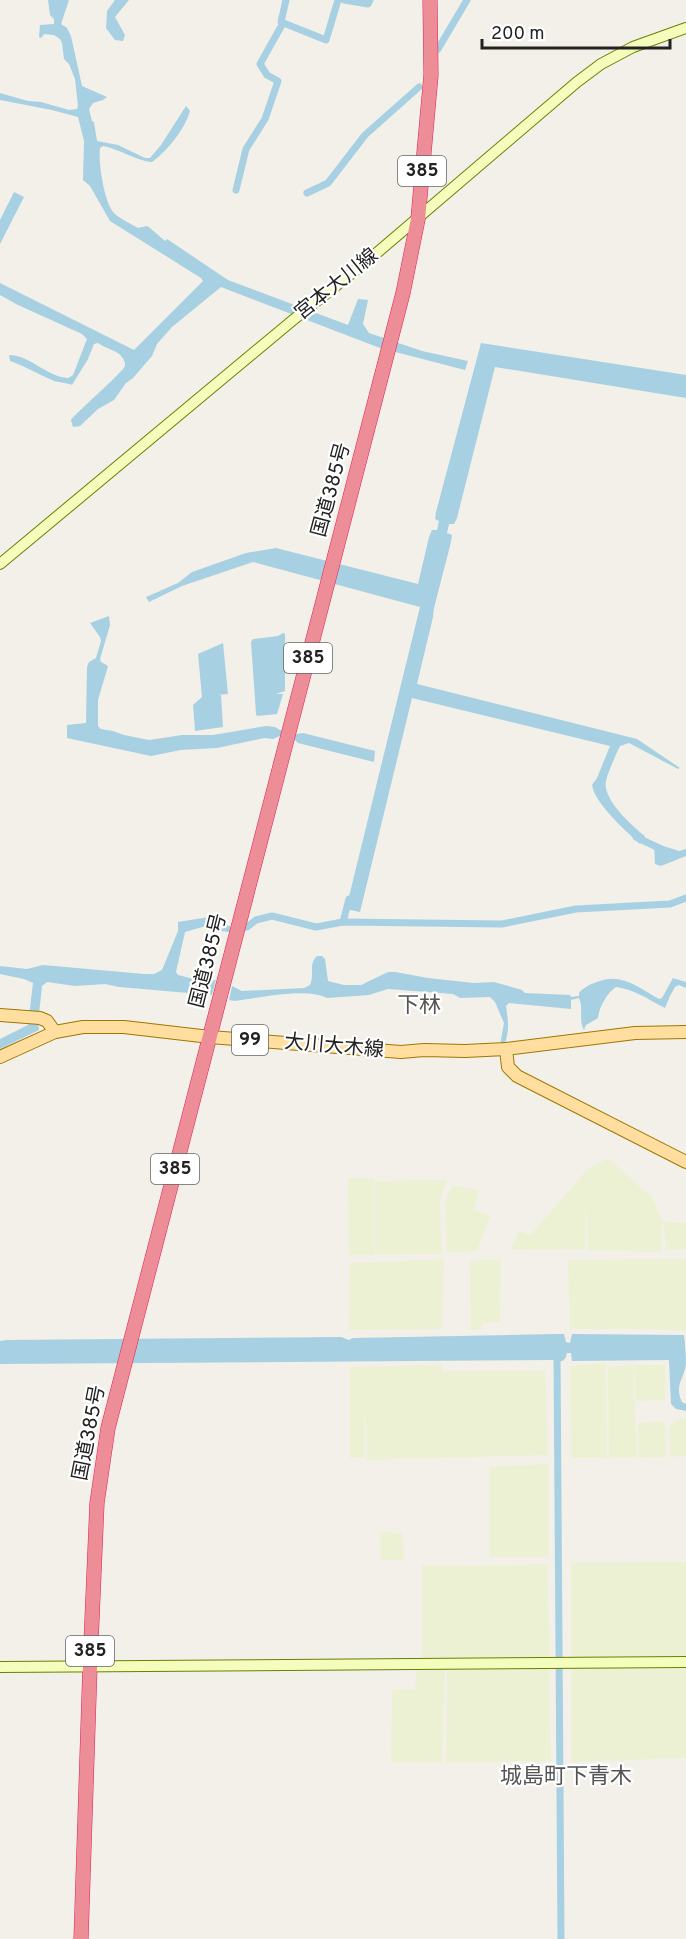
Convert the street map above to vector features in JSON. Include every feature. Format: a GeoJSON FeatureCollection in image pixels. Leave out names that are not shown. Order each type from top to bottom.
{"type":"FeatureCollection","features":[{"type":"Feature","properties":{"kind":"highway","name":"国道385号"},"geometry":{"type":"LineString","coordinates":[[81,1939],[97,1503],[108,1428],[332,561],[392,339],[418,219],[431,75],[430,0]]}},
{"type":"Feature","properties":{"kind":"main road","name":"宮本大川線"},"geometry":{"type":"LineString","coordinates":[[0,564],[418,219],[578,81],[601,64],[633,47],[686,28]]}},
{"type":"Feature","properties":{"kind":"main road"},"geometry":{"type":"LineString","coordinates":[[0,1015],[40,1018],[47,1021],[55,1032]]}},
{"type":"Feature","properties":{"kind":"main road","name":"大川大木線"},"geometry":{"type":"LineString","coordinates":[[0,1057],[55,1032],[82,1027],[124,1027],[210,1037],[400,1052],[506,1049],[635,1034],[686,1032]]}},
{"type":"Feature","properties":{"kind":"main road"},"geometry":{"type":"LineString","coordinates":[[506,1049],[508,1067],[517,1076],[686,1162]]}},
{"type":"Feature","properties":{"kind":"main road"},"geometry":{"type":"LineString","coordinates":[[1,1667],[686,1662]]}},
{"type":"Feature","properties":{"kind":"green space"},"geometry":{"type":"Polygon","coordinates":[[[608,1158],[653,1199],[662,1222],[661,1252],[588,1250],[586,1196],[585,1249],[511,1250],[519,1231],[531,1235],[586,1171],[608,1158]]]}},
{"type":"Feature","properties":{"kind":"green space"},"geometry":{"type":"Polygon","coordinates":[[[348,1178],[374,1179],[374,1255],[349,1255],[348,1178]]]}},
{"type":"Feature","properties":{"kind":"green space"},"geometry":{"type":"Polygon","coordinates":[[[447,1180],[440,1200],[442,1254],[375,1254],[375,1181],[447,1180]]]}},
{"type":"Feature","properties":{"kind":"green space"},"geometry":{"type":"Polygon","coordinates":[[[452,1186],[479,1190],[474,1210],[490,1216],[477,1251],[447,1252],[445,1202],[452,1186]]]}},
{"type":"Feature","properties":{"kind":"green space"},"geometry":{"type":"Polygon","coordinates":[[[663,1221],[686,1223],[686,1249],[666,1250],[663,1221]]]}},
{"type":"Feature","properties":{"kind":"green space"},"geometry":{"type":"Polygon","coordinates":[[[444,1259],[442,1329],[349,1330],[350,1263],[444,1259]]]}},
{"type":"Feature","properties":{"kind":"green space"},"geometry":{"type":"Polygon","coordinates":[[[501,1259],[500,1322],[483,1323],[481,1329],[471,1330],[470,1261],[501,1259]]]}},
{"type":"Feature","properties":{"kind":"green space"},"geometry":{"type":"Polygon","coordinates":[[[686,1259],[686,1331],[570,1329],[568,1260],[686,1259]]]}},
{"type":"Feature","properties":{"kind":"green space"},"geometry":{"type":"Polygon","coordinates":[[[606,1363],[607,1458],[571,1458],[570,1366],[606,1363]]]}},
{"type":"Feature","properties":{"kind":"green space"},"geometry":{"type":"Polygon","coordinates":[[[442,1365],[442,1376],[443,1371],[545,1371],[548,1455],[367,1460],[365,1404],[364,1458],[350,1458],[350,1367],[442,1365]]]}},
{"type":"Feature","properties":{"kind":"green space"},"geometry":{"type":"Polygon","coordinates":[[[633,1365],[637,1457],[609,1458],[608,1367],[633,1365]]]}},
{"type":"Feature","properties":{"kind":"green space"},"geometry":{"type":"Polygon","coordinates":[[[634,1365],[665,1365],[665,1400],[636,1401],[634,1365]]]}},
{"type":"Feature","properties":{"kind":"green space"},"geometry":{"type":"Polygon","coordinates":[[[686,1418],[686,1456],[671,1457],[669,1427],[676,1420],[686,1418]]]}},
{"type":"Feature","properties":{"kind":"green space"},"geometry":{"type":"Polygon","coordinates":[[[665,1421],[666,1457],[639,1458],[638,1423],[665,1421]]]}},
{"type":"Feature","properties":{"kind":"green space"},"geometry":{"type":"Polygon","coordinates":[[[549,1464],[549,1557],[490,1557],[490,1467],[549,1464]]]}},
{"type":"Feature","properties":{"kind":"green space"},"geometry":{"type":"Polygon","coordinates":[[[380,1532],[402,1533],[405,1560],[381,1560],[380,1532]]]}},
{"type":"Feature","properties":{"kind":"green space"},"geometry":{"type":"Polygon","coordinates":[[[686,1562],[686,1657],[571,1658],[571,1563],[686,1562]]]}},
{"type":"Feature","properties":{"kind":"green space"},"geometry":{"type":"Polygon","coordinates":[[[547,1564],[550,1657],[422,1659],[422,1565],[547,1564]]]}},
{"type":"Feature","properties":{"kind":"green space"},"geometry":{"type":"Polygon","coordinates":[[[549,1666],[551,1761],[446,1763],[447,1670],[549,1666]]]}},
{"type":"Feature","properties":{"kind":"green space"},"geometry":{"type":"Polygon","coordinates":[[[571,1666],[639,1666],[639,1675],[640,1668],[686,1668],[686,1758],[571,1762],[571,1666]]]}},
{"type":"Feature","properties":{"kind":"green space"},"geometry":{"type":"Polygon","coordinates":[[[445,1668],[442,1763],[391,1762],[392,1690],[415,1689],[416,1669],[445,1668]]]}},
{"type":"Feature","properties":{"kind":"water"},"geometry":{"type":"Polygon","coordinates":[[[48,0],[69,0],[61,24],[67,28],[71,36],[82,86],[107,97],[93,103],[89,109],[97,141],[118,145],[145,158],[150,158],[186,106],[190,111],[175,139],[152,162],[140,160],[103,146],[100,148],[101,172],[107,200],[116,215],[138,228],[147,226],[165,241],[167,239],[228,280],[348,325],[358,299],[368,300],[363,324],[369,333],[422,351],[468,361],[465,370],[380,348],[221,287],[172,327],[157,344],[152,356],[126,383],[114,400],[98,409],[80,426],[73,427],[71,420],[123,369],[125,366],[123,359],[115,351],[98,343],[94,344],[88,359],[72,385],[54,381],[10,361],[9,355],[24,358],[53,374],[68,378],[73,375],[87,339],[82,334],[0,295],[0,283],[134,350],[203,281],[110,221],[90,186],[83,180],[84,141],[78,117],[0,100],[0,93],[69,110],[77,109],[75,79],[69,64],[64,59],[60,39],[54,35],[44,34],[41,38],[39,37],[40,25],[54,24],[48,0]]]}},
{"type":"Feature","properties":{"kind":"water"},"geometry":{"type":"Polygon","coordinates":[[[115,0],[129,0],[115,17],[125,35],[123,41],[115,40],[106,28],[107,11],[115,0]]]}},
{"type":"Feature","properties":{"kind":"water"},"geometry":{"type":"Polygon","coordinates":[[[14,192],[24,197],[0,244],[0,220],[14,192]]]}},
{"type":"Feature","properties":{"kind":"water"},"geometry":{"type":"Polygon","coordinates":[[[481,343],[686,375],[686,398],[495,367],[457,518],[454,524],[449,524],[447,533],[452,535],[451,542],[417,684],[637,739],[680,768],[629,743],[620,746],[607,777],[606,788],[619,812],[645,836],[640,844],[619,825],[594,792],[592,785],[610,746],[412,698],[360,912],[346,909],[420,607],[253,562],[182,586],[149,602],[146,597],[178,583],[192,572],[246,553],[276,548],[418,584],[429,537],[432,530],[437,530],[439,521],[435,519],[436,512],[481,343]]]}},
{"type":"Feature","properties":{"kind":"water"},"geometry":{"type":"Polygon","coordinates":[[[109,616],[110,625],[100,659],[108,666],[98,700],[98,726],[101,729],[149,740],[182,735],[213,735],[266,726],[275,727],[296,734],[303,733],[375,751],[374,762],[298,743],[280,736],[217,748],[181,750],[151,756],[67,738],[67,725],[86,723],[87,667],[89,662],[96,658],[101,641],[90,623],[109,616]]]}},
{"type":"Feature","properties":{"kind":"water"},"geometry":{"type":"Polygon","coordinates":[[[285,634],[285,691],[276,694],[283,694],[277,714],[257,716],[251,642],[253,639],[278,636],[285,634]]]}},
{"type":"Feature","properties":{"kind":"water"},"geometry":{"type":"Polygon","coordinates":[[[223,643],[228,694],[217,695],[221,695],[223,727],[195,731],[193,705],[202,697],[198,654],[223,643]]]}},
{"type":"Feature","properties":{"kind":"water"},"geometry":{"type":"Polygon","coordinates":[[[654,843],[679,851],[686,849],[686,856],[661,866],[655,864],[654,843]]]}},
{"type":"Feature","properties":{"kind":"water"},"geometry":{"type":"Polygon","coordinates":[[[209,917],[231,927],[230,932],[221,931],[209,925],[185,932],[176,972],[178,975],[206,982],[216,980],[212,995],[105,984],[75,986],[47,982],[42,986],[39,1030],[0,1049],[0,1039],[28,1025],[33,983],[0,974],[0,966],[27,969],[43,965],[154,974],[162,970],[178,931],[178,922],[209,917]]]}},
{"type":"Feature","properties":{"kind":"water"},"geometry":{"type":"Polygon","coordinates":[[[317,956],[325,959],[328,981],[344,985],[361,985],[388,972],[395,972],[474,983],[494,982],[522,990],[525,993],[570,995],[571,997],[579,996],[579,993],[588,986],[608,979],[623,980],[659,999],[662,998],[673,978],[686,982],[686,988],[679,985],[675,987],[665,1008],[635,992],[616,987],[604,1001],[598,1018],[586,1025],[584,1030],[579,998],[571,1000],[571,1009],[509,1003],[506,1006],[508,1030],[504,1045],[500,1045],[504,1023],[495,1002],[490,997],[460,998],[453,994],[388,989],[369,995],[327,998],[307,993],[295,993],[229,1000],[232,986],[242,991],[304,988],[310,985],[312,966],[317,956]]]}},
{"type":"Feature","properties":{"kind":"water"},"geometry":{"type":"Polygon","coordinates":[[[564,1334],[566,1342],[570,1343],[572,1334],[684,1335],[686,1364],[679,1391],[682,1402],[686,1404],[686,1411],[676,1409],[671,1404],[669,1360],[572,1361],[571,1353],[567,1353],[564,1360],[555,1362],[554,1360],[0,1364],[0,1341],[6,1340],[341,1337],[349,1340],[353,1338],[564,1334]]]}},
{"type":"Feature","properties":{"kind":"waterway"},"geometry":{"type":"LineString","coordinates":[[286,0],[281,22],[326,40],[338,0]]}},
{"type":"Feature","properties":{"kind":"waterway"},"geometry":{"type":"LineString","coordinates":[[344,0],[368,4],[370,0]]}},
{"type":"Feature","properties":{"kind":"waterway"},"geometry":{"type":"LineString","coordinates":[[438,49],[467,0]]}},
{"type":"Feature","properties":{"kind":"waterway"},"geometry":{"type":"LineString","coordinates":[[236,190],[246,149],[265,119],[278,81],[267,75],[260,64],[283,23]]}},
{"type":"Feature","properties":{"kind":"waterway"},"geometry":{"type":"LineString","coordinates":[[307,193],[328,183],[365,135],[419,87]]}},
{"type":"Feature","properties":{"kind":"waterway"},"geometry":{"type":"LineString","coordinates":[[636,837],[661,849]]}},
{"type":"Feature","properties":{"kind":"waterway"},"geometry":{"type":"LineString","coordinates":[[238,928],[247,927],[256,920],[272,916],[316,927],[343,922],[502,924],[576,909],[670,904],[686,898]]}},
{"type":"Feature","properties":{"kind":"waterway"},"geometry":{"type":"LineString","coordinates":[[343,922],[349,899]]}},
{"type":"Feature","properties":{"kind":"waterway"},"geometry":{"type":"LineString","coordinates":[[557,1354],[561,1939]]}},
{"type":"Feature","properties":{"kind":"district","name":"下林"},"geometry":{"type":"Point","coordinates":[419,1006]}},
{"type":"Feature","properties":{"kind":"district","name":"城島町下青木"},"geometry":{"type":"Point","coordinates":[566,1777]}}]}
